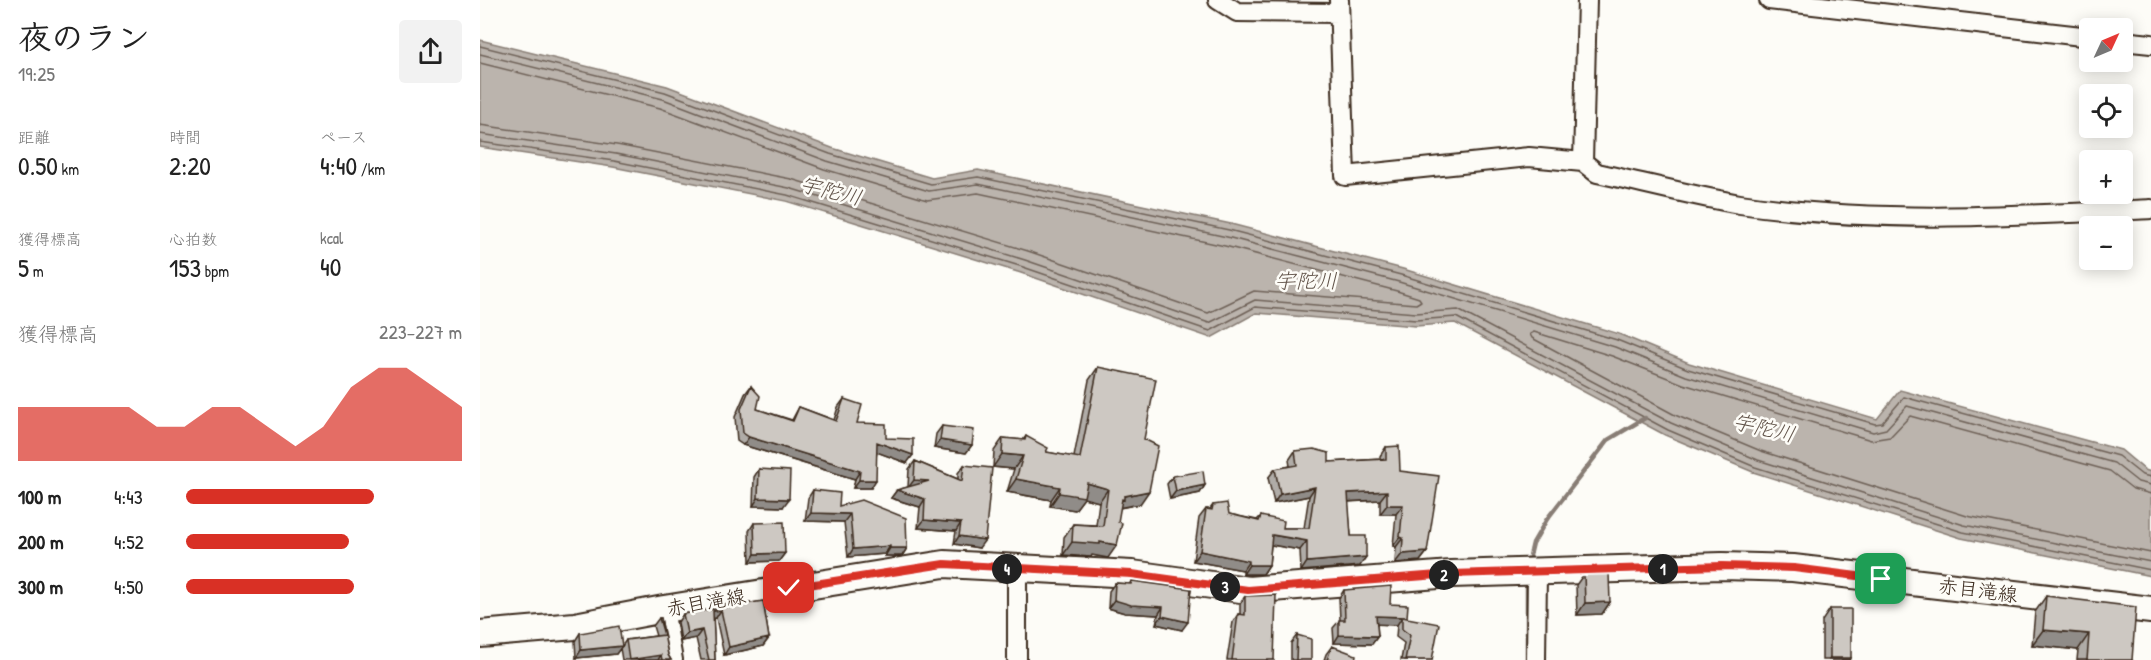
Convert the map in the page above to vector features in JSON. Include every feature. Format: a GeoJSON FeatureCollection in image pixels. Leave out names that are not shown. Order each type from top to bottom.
{"type":"FeatureCollection","features":[{"type":"Feature","properties":{"kind":"main road","name":"赤目滝線"},"geometry":{"type":"LineString","coordinates":[[480,634],[575,627],[664,609],[944,564],[1017,570],[1132,574],[1248,590],[1451,574],[1529,574],[1722,566],[1794,568],[2151,610]]}},
{"type":"Feature","properties":{"kind":"street"},"geometry":{"type":"LineString","coordinates":[[1218,0],[1237,12],[1339,7],[1345,177],[1529,157],[1583,162],[1597,173],[1739,204],[1821,213],[1927,217],[2007,216],[2151,209]]}},
{"type":"Feature","properties":{"kind":"street"},"geometry":{"type":"LineString","coordinates":[[1583,162],[1587,0]]}},
{"type":"Feature","properties":{"kind":"street"},"geometry":{"type":"LineString","coordinates":[[1769,0],[2079,36]]}},
{"type":"Feature","properties":{"kind":"street"},"geometry":{"type":"LineString","coordinates":[[2133,43],[2151,45]]}},
{"type":"Feature","properties":{"kind":"street"},"geometry":{"type":"LineString","coordinates":[[1017,570],[1017,660]]}},
{"type":"Feature","properties":{"kind":"street"},"geometry":{"type":"LineString","coordinates":[[1529,574],[1536,660]]}},
{"type":"Feature","properties":{"kind":"street"},"geometry":{"type":"LineString","coordinates":[[664,609],[674,660]]}},
{"type":"Feature","properties":{"kind":"water","name":"宇陀川"},"geometry":{"type":"Polygon","coordinates":[[[480,40],[667,86],[832,148],[932,178],[978,170],[1231,224],[1403,269],[1619,334],[1689,363],[1877,419],[1900,390],[2121,450],[2145,470],[2151,472],[2151,576],[1961,538],[1753,472],[1665,435],[1455,323],[1416,326],[1256,313],[1211,338],[1021,273],[786,201],[613,167],[480,147],[480,40]]]}},
{"type":"Feature","properties":{"kind":"building"},"geometry":{"type":"Polygon","coordinates":[[[1098,367],[1156,379],[1144,439],[1158,446],[1149,491],[1124,496],[1124,500],[1122,499],[1118,522],[1122,523],[1117,545],[1100,542],[1100,544],[1072,542],[1073,524],[1103,526],[1108,489],[1087,483],[1084,497],[1059,493],[1060,487],[1016,479],[1023,456],[1002,454],[1003,438],[1025,440],[1026,436],[1048,448],[1046,452],[1080,458],[1098,367]]]}},
{"type":"Feature","properties":{"kind":"building"},"geometry":{"type":"Polygon","coordinates":[[[751,386],[760,396],[757,409],[793,421],[799,407],[836,421],[844,399],[862,405],[857,423],[886,424],[886,438],[913,439],[913,455],[877,442],[876,480],[859,480],[860,471],[749,437],[743,433],[741,409],[751,386]]]}},
{"type":"Feature","properties":{"kind":"building"},"geometry":{"type":"Polygon","coordinates":[[[942,426],[974,430],[972,445],[940,440],[942,426]]]}},
{"type":"Feature","properties":{"kind":"building"},"geometry":{"type":"Polygon","coordinates":[[[1399,446],[1400,471],[1439,476],[1427,552],[1402,554],[1403,538],[1400,537],[1403,505],[1387,505],[1387,491],[1348,493],[1351,536],[1366,536],[1366,557],[1307,562],[1307,541],[1272,535],[1269,565],[1249,565],[1249,561],[1200,551],[1206,509],[1212,510],[1213,505],[1227,503],[1229,514],[1259,521],[1261,516],[1284,521],[1283,528],[1309,528],[1315,487],[1280,494],[1275,469],[1297,465],[1295,451],[1314,449],[1329,453],[1329,462],[1386,459],[1386,447],[1399,446]]]}},
{"type":"Feature","properties":{"kind":"building"},"geometry":{"type":"Polygon","coordinates":[[[915,461],[962,481],[964,465],[992,468],[985,540],[959,536],[961,523],[924,520],[925,499],[897,490],[929,481],[914,480],[915,461]]]}},
{"type":"Feature","properties":{"kind":"building"},"geometry":{"type":"Polygon","coordinates":[[[759,469],[790,471],[789,499],[758,498],[759,469]]]}},
{"type":"Feature","properties":{"kind":"building"},"geometry":{"type":"Polygon","coordinates":[[[1203,471],[1205,485],[1176,491],[1173,476],[1203,471]]]}},
{"type":"Feature","properties":{"kind":"building"},"geometry":{"type":"Polygon","coordinates":[[[813,490],[840,493],[839,506],[861,500],[906,518],[907,548],[890,548],[890,546],[853,549],[850,514],[811,513],[813,490]]]}},
{"type":"Feature","properties":{"kind":"building"},"geometry":{"type":"Polygon","coordinates":[[[784,522],[785,553],[755,554],[754,523],[784,522]]]}},
{"type":"Feature","properties":{"kind":"building"},"geometry":{"type":"Polygon","coordinates":[[[1609,573],[1610,602],[1585,603],[1584,574],[1609,573]]]}},
{"type":"Feature","properties":{"kind":"building"},"geometry":{"type":"Polygon","coordinates":[[[1132,581],[1191,589],[1188,622],[1162,616],[1163,607],[1131,605],[1114,600],[1115,583],[1131,584],[1132,581]]]}},
{"type":"Feature","properties":{"kind":"building"},"geometry":{"type":"Polygon","coordinates":[[[1391,586],[1390,604],[1408,605],[1407,617],[1376,616],[1378,636],[1339,635],[1339,620],[1345,620],[1344,590],[1391,586]]]}},
{"type":"Feature","properties":{"kind":"building"},"geometry":{"type":"Polygon","coordinates":[[[1276,595],[1274,660],[1232,660],[1238,614],[1245,615],[1245,596],[1276,595]]]}},
{"type":"Feature","properties":{"kind":"building"},"geometry":{"type":"Polygon","coordinates":[[[2046,596],[2136,607],[2132,660],[2087,660],[2089,634],[2043,630],[2046,596]]]}},
{"type":"Feature","properties":{"kind":"building"},"geometry":{"type":"Polygon","coordinates":[[[763,601],[769,638],[729,647],[721,610],[713,611],[715,660],[709,660],[702,630],[687,633],[683,614],[763,601]]]}},
{"type":"Feature","properties":{"kind":"building"},"geometry":{"type":"Polygon","coordinates":[[[1830,609],[1851,609],[1851,658],[1830,658],[1830,609]]]}},
{"type":"Feature","properties":{"kind":"building"},"geometry":{"type":"Polygon","coordinates":[[[1402,617],[1439,624],[1432,660],[1405,660],[1410,635],[1402,629],[1402,617]]]}},
{"type":"Feature","properties":{"kind":"building"},"geometry":{"type":"Polygon","coordinates":[[[659,618],[661,618],[671,660],[662,660],[661,655],[629,660],[626,640],[664,635],[659,618]]]}},
{"type":"Feature","properties":{"kind":"building"},"geometry":{"type":"Polygon","coordinates":[[[619,626],[622,646],[581,650],[580,633],[619,626]]]}},
{"type":"Feature","properties":{"kind":"building"},"geometry":{"type":"Polygon","coordinates":[[[1297,635],[1311,639],[1311,660],[1296,660],[1297,635]]]}},
{"type":"Feature","properties":{"kind":"building"},"geometry":{"type":"Polygon","coordinates":[[[1332,646],[1356,655],[1355,660],[1327,660],[1332,646]]]}},
{"type":"Feature","properties":{"kind":"waterway"},"geometry":{"type":"LineString","coordinates":[[1528,564],[1533,543],[1547,519],[1608,440],[1645,418]]}},
{"type":"Feature","properties":{"kind":"waterway"},"geometry":{"type":"LineString","coordinates":[[1527,579],[1527,660]]}},
{"type":"Feature","properties":{"kind":"route"},"geometry":{"type":"LineString","coordinates":[[789,588],[944,564],[1017,570],[1132,574],[1248,590],[1451,574],[1722,566],[1794,568],[1881,579]]}}]}
